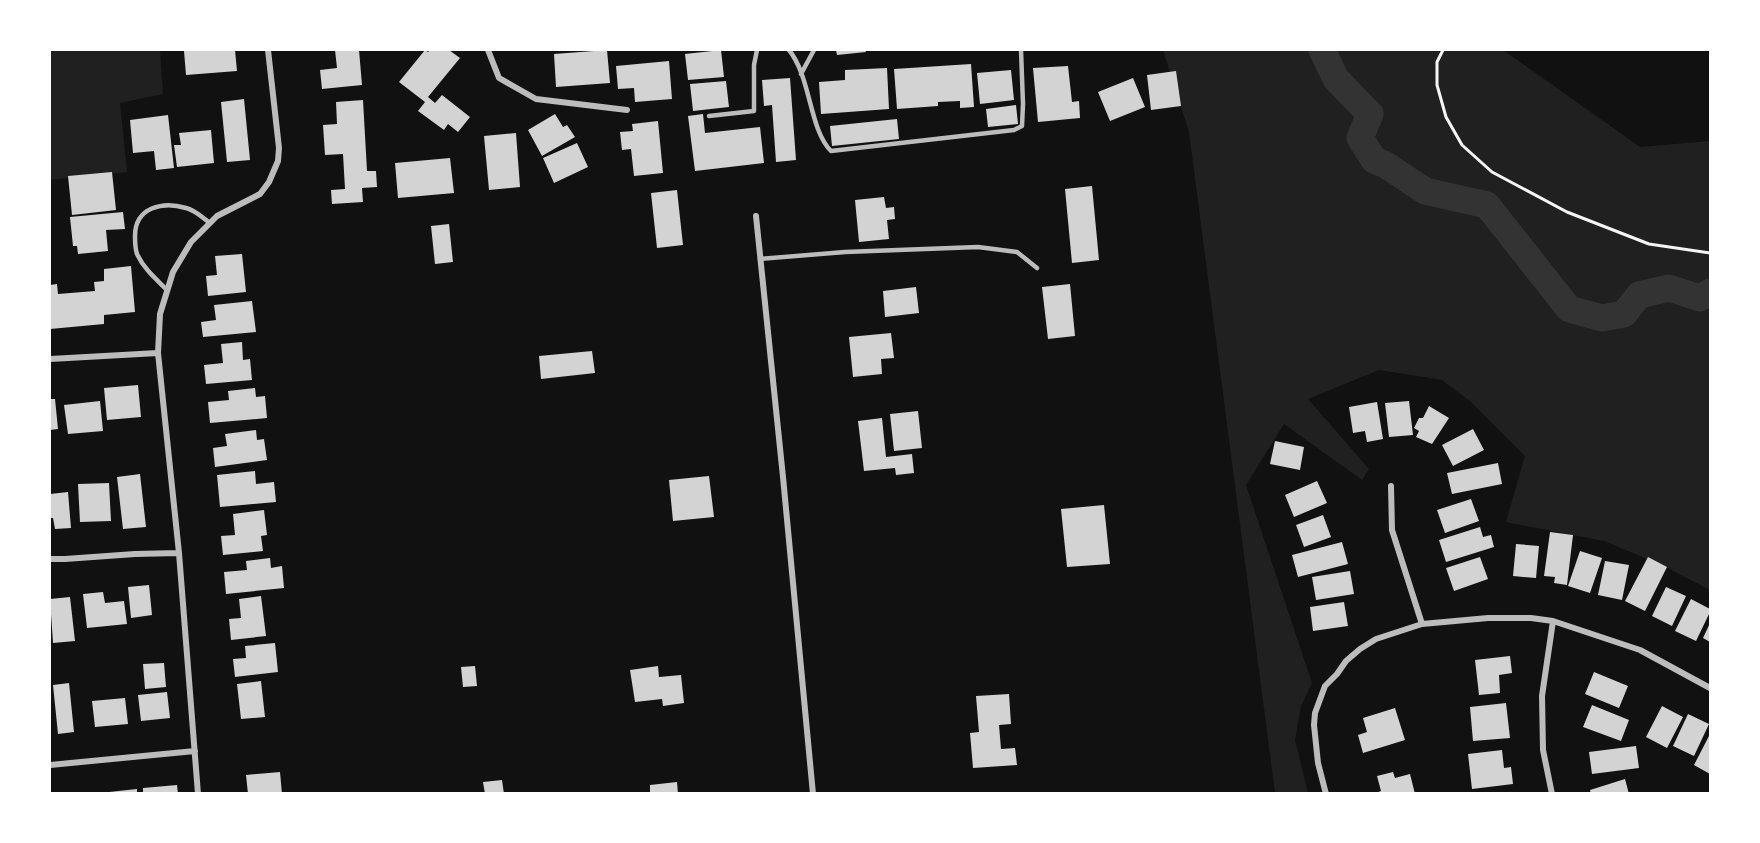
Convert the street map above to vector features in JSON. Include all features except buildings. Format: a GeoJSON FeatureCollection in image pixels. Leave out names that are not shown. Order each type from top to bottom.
{"type":"FeatureCollection","features":[{"type":"Feature","properties":{"kind":"street"},"geometry":{"type":"LineString","coordinates":[[198,794],[179,553],[158,353],[160,314],[173,272],[191,242],[217,216],[260,194],[269,182],[278,161],[279,148],[268,50]]}},
{"type":"Feature","properties":{"kind":"street"},"geometry":{"type":"LineString","coordinates":[[489,50],[499,78],[536,99],[627,110]]}},
{"type":"Feature","properties":{"kind":"street"},"geometry":{"type":"LineString","coordinates":[[756,216],[813,794]]}},
{"type":"Feature","properties":{"kind":"street"},"geometry":{"type":"LineString","coordinates":[[50,358],[158,353]]}},
{"type":"Feature","properties":{"kind":"street"},"geometry":{"type":"LineString","coordinates":[[1391,486],[1392,530],[1422,624]]}},
{"type":"Feature","properties":{"kind":"street"},"geometry":{"type":"LineString","coordinates":[[50,558],[65,560],[179,553]]}},
{"type":"Feature","properties":{"kind":"street"},"geometry":{"type":"LineString","coordinates":[[1326,794],[1318,763],[1314,725],[1315,712],[1325,686],[1346,661],[1360,649],[1376,639],[1422,624],[1488,618],[1531,618],[1553,621],[1640,650],[1710,688]]}},
{"type":"Feature","properties":{"kind":"street"},"geometry":{"type":"LineString","coordinates":[[1552,794],[1543,750],[1542,696],[1553,621]]}},
{"type":"Feature","properties":{"kind":"street"},"geometry":{"type":"LineString","coordinates":[[50,765],[195,751]]}},
{"type":"Feature","properties":{"kind":"lane"},"geometry":{"type":"LineString","coordinates":[[709,116],[754,111],[754,65],[757,50]]}},
{"type":"Feature","properties":{"kind":"lane"},"geometry":{"type":"LineString","coordinates":[[789,50],[807,88],[822,142],[831,151],[1014,130],[1022,126],[1021,50]]}},
{"type":"Feature","properties":{"kind":"lane"},"geometry":{"type":"LineString","coordinates":[[801,74],[814,50]]}},
{"type":"Feature","properties":{"kind":"lane"},"geometry":{"type":"LineString","coordinates":[[167,290],[147,271],[137,253],[135,229],[138,218],[148,210],[162,205],[188,208],[210,223]]}},
{"type":"Feature","properties":{"kind":"lane"},"geometry":{"type":"LineString","coordinates":[[760,259],[845,252],[978,247],[1017,252],[1037,268]]}},
{"type":"Feature","properties":{"kind":"path"},"geometry":{"type":"LineString","coordinates":[[1443,50],[1437,62],[1437,85],[1446,117],[1462,145],[1492,172],[1567,212],[1649,244],[1710,253]]}},
{"type":"Feature","properties":{"kind":"shaded area"},"geometry":{"type":"Polygon","coordinates":[[[50,50],[160,50],[163,94],[120,103],[127,172],[50,180],[50,50]]]}},
{"type":"Feature","properties":{"kind":"shaded area"},"geometry":{"type":"Polygon","coordinates":[[[1163,50],[1503,50],[1640,147],[1710,141],[1710,590],[1662,565],[1604,541],[1506,522],[1525,456],[1471,402],[1442,380],[1379,370],[1308,399],[1369,469],[1362,480],[1284,424],[1246,485],[1312,683],[1301,706],[1295,740],[1308,793],[1275,793],[1189,132],[1163,50]]]}},
{"type":"Feature","properties":{"kind":"waterway"},"geometry":{"type":"LineString","coordinates":[[1322,50],[1336,79],[1370,114],[1360,138],[1374,160],[1386,165],[1425,191],[1487,205],[1569,309],[1602,318],[1624,314],[1639,295],[1669,288],[1700,298],[1710,292]]}}]}
